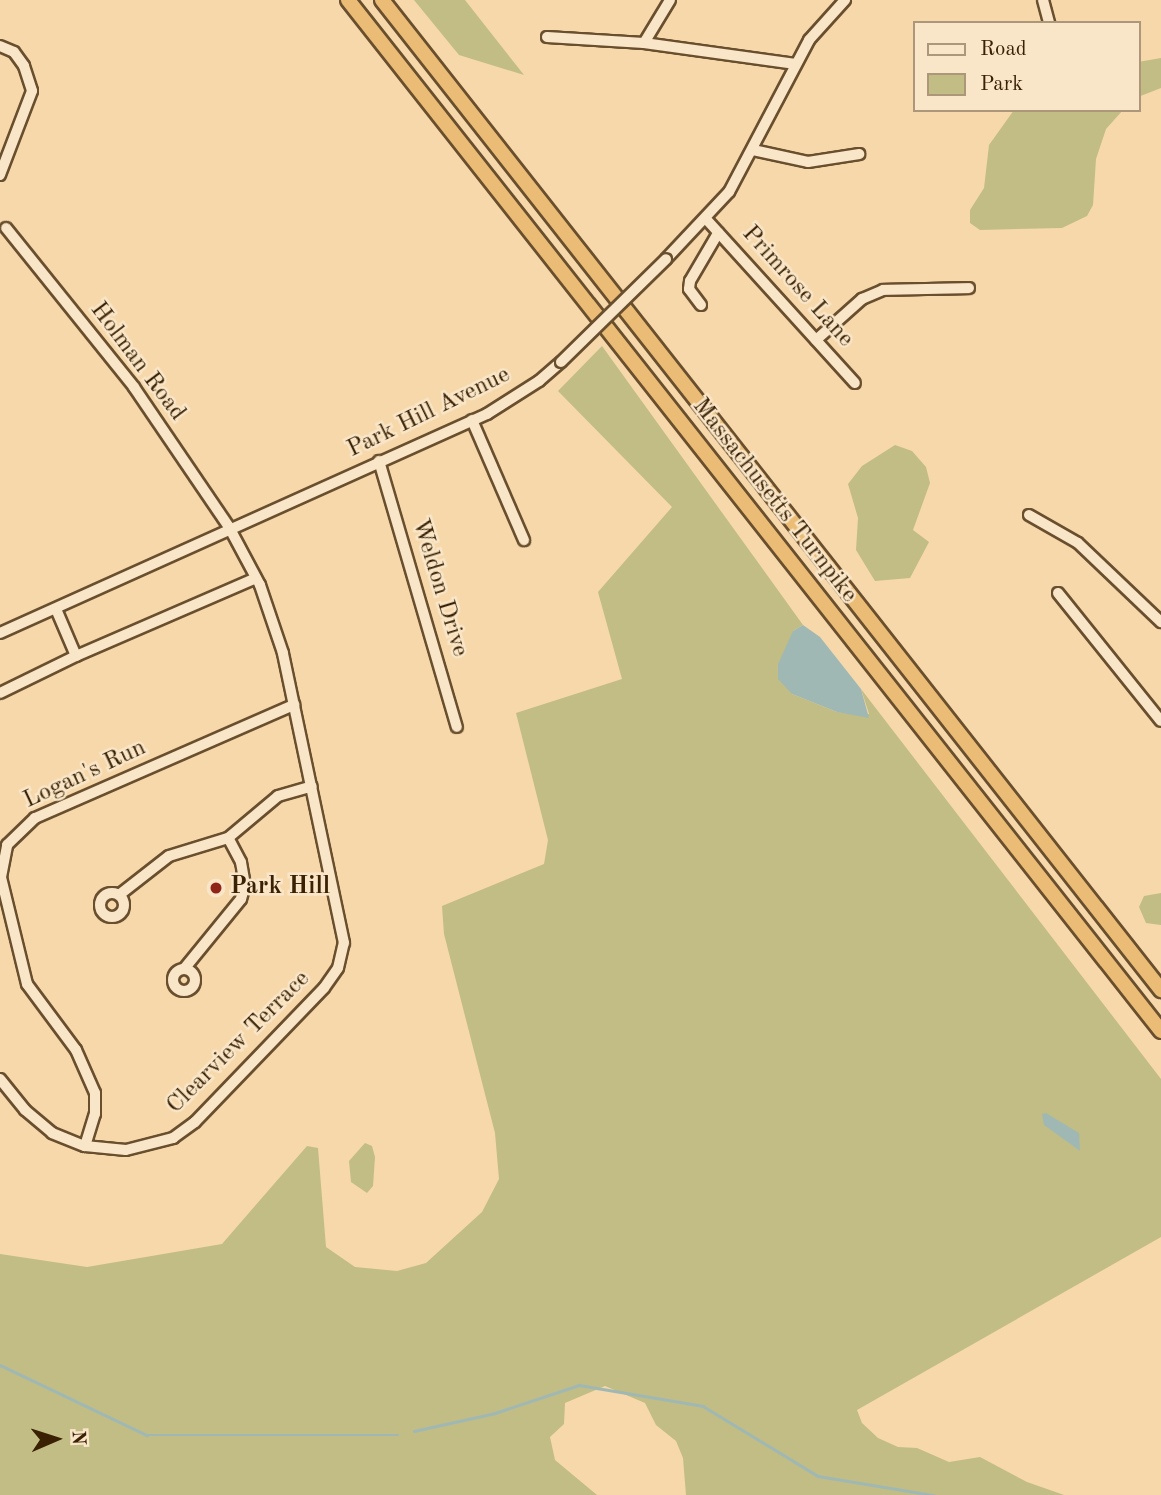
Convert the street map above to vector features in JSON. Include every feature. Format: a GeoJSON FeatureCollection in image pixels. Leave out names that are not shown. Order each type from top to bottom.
{"type":"FeatureCollection","features":[{"type":"Feature","properties":{"kind":"highway","name":"Massachusetts Turnpike"},"geometry":{"type":"LineString","coordinates":[[348,0],[1161,1031]]}},
{"type":"Feature","properties":{"kind":"highway","name":"Massachusetts Turnpike"},"geometry":{"type":"LineString","coordinates":[[382,0],[1161,990]]}},
{"type":"Feature","properties":{"kind":"street"},"geometry":{"type":"LineString","coordinates":[[644,43],[670,0]]}},
{"type":"Feature","properties":{"kind":"street","name":"Park Hill Avenue"},"geometry":{"type":"LineString","coordinates":[[0,633],[57,609],[229,527],[472,420],[531,388],[707,220],[752,150],[817,29],[845,0]]}},
{"type":"Feature","properties":{"kind":"street"},"geometry":{"type":"LineString","coordinates":[[1043,0],[1048,21]]}},
{"type":"Feature","properties":{"kind":"street"},"geometry":{"type":"LineString","coordinates":[[547,37],[644,43],[796,64]]}},
{"type":"Feature","properties":{"kind":"street"},"geometry":{"type":"LineString","coordinates":[[0,46],[14,52],[24,66],[32,91],[0,175]]}},
{"type":"Feature","properties":{"kind":"street"},"geometry":{"type":"LineString","coordinates":[[752,150],[808,162],[859,153]]}},
{"type":"Feature","properties":{"kind":"street","name":"Primrose Lane"},"geometry":{"type":"LineString","coordinates":[[707,220],[855,383]]}},
{"type":"Feature","properties":{"kind":"street","name":"Holman Road"},"geometry":{"type":"LineString","coordinates":[[2,226],[134,387],[229,527]]}},
{"type":"Feature","properties":{"kind":"street"},"geometry":{"type":"LineString","coordinates":[[701,305],[689,289],[690,281],[718,233]]}},
{"type":"Feature","properties":{"kind":"street"},"geometry":{"type":"LineString","coordinates":[[817,340],[862,299],[883,290],[969,288]]}},
{"type":"Feature","properties":{"kind":"street"},"geometry":{"type":"LineString","coordinates":[[472,420],[524,540]]}},
{"type":"Feature","properties":{"kind":"street","name":"Weldon Drive"},"geometry":{"type":"LineString","coordinates":[[379,461],[457,727]]}},
{"type":"Feature","properties":{"kind":"street"},"geometry":{"type":"LineString","coordinates":[[1028,515],[1078,543],[1161,622]]}},
{"type":"Feature","properties":{"kind":"street","name":"Clearview Terrace"},"geometry":{"type":"LineString","coordinates":[[0,1079],[25,1110],[52,1133],[85,1146],[126,1150],[150,1146],[173,1138],[195,1122],[324,988],[338,968],[342,922],[283,653],[256,578],[229,527]]}},
{"type":"Feature","properties":{"kind":"street"},"geometry":{"type":"LineString","coordinates":[[0,693],[76,656],[256,578]]}},
{"type":"Feature","properties":{"kind":"street"},"geometry":{"type":"LineString","coordinates":[[1058,593],[1161,720]]}},
{"type":"Feature","properties":{"kind":"street"},"geometry":{"type":"LineString","coordinates":[[57,609],[76,656]]}},
{"type":"Feature","properties":{"kind":"street","name":"Logan's Run"},"geometry":{"type":"LineString","coordinates":[[85,1146],[95,1114],[95,1094],[76,1050],[27,984],[1,877],[8,845],[35,818],[294,705]]}},
{"type":"Feature","properties":{"kind":"street"},"geometry":{"type":"LineString","coordinates":[[120,895],[169,856],[228,838],[278,796],[312,786]]}},
{"type":"Feature","properties":{"kind":"street"},"geometry":{"type":"LineString","coordinates":[[184,969],[241,899],[245,885],[241,862],[228,838]]}},
{"type":"Feature","properties":{"kind":"green space"},"geometry":{"type":"Polygon","coordinates":[[[414,0],[465,0],[524,75],[459,55],[414,0]]]}},
{"type":"Feature","properties":{"kind":"green space"},"geometry":{"type":"Polygon","coordinates":[[[1161,58],[1161,88],[1140,96],[1140,62],[1161,58]]]}},
{"type":"Feature","properties":{"kind":"green space"},"geometry":{"type":"Polygon","coordinates":[[[1013,112],[1121,112],[1106,129],[1096,159],[1093,205],[1087,216],[1062,228],[980,230],[970,223],[970,210],[984,188],[989,145],[1013,112]]]}},
{"type":"Feature","properties":{"kind":"green space"},"geometry":{"type":"Polygon","coordinates":[[[602,346],[803,625],[793,631],[792,694],[837,712],[869,714],[861,689],[1161,1079],[1161,1237],[857,1410],[862,1423],[878,1438],[898,1447],[917,1448],[949,1462],[980,1457],[1027,1482],[1064,1495],[686,1495],[683,1458],[676,1441],[656,1425],[645,1403],[605,1386],[565,1403],[564,1424],[550,1437],[555,1460],[597,1495],[0,1495],[0,1254],[87,1267],[222,1244],[307,1146],[318,1148],[326,1247],[355,1267],[397,1271],[426,1263],[482,1212],[499,1179],[495,1133],[444,934],[442,906],[544,864],[548,840],[516,713],[622,679],[598,592],[672,507],[558,391],[602,346]]]}},
{"type":"Feature","properties":{"kind":"green space"},"geometry":{"type":"Polygon","coordinates":[[[895,445],[912,451],[926,467],[930,483],[913,530],[929,542],[910,578],[875,581],[856,550],[858,518],[848,484],[862,466],[895,445]]]}},
{"type":"Feature","properties":{"kind":"green space"},"geometry":{"type":"Polygon","coordinates":[[[1161,893],[1161,925],[1146,923],[1139,907],[1144,896],[1161,893]]]}},
{"type":"Feature","properties":{"kind":"green space"},"geometry":{"type":"Polygon","coordinates":[[[365,1143],[372,1146],[375,1157],[373,1186],[367,1193],[351,1182],[349,1161],[365,1143]]]}},
{"type":"Feature","properties":{"kind":"water"},"geometry":{"type":"Polygon","coordinates":[[[803,625],[820,637],[861,689],[869,718],[837,712],[792,694],[778,679],[778,664],[793,631],[803,625]]]}},
{"type":"Feature","properties":{"kind":"water"},"geometry":{"type":"Polygon","coordinates":[[[1046,1113],[1079,1133],[1080,1151],[1044,1125],[1042,1114],[1046,1113]]]}},
{"type":"Feature","properties":{"kind":"waterway"},"geometry":{"type":"LineString","coordinates":[[0,1365],[147,1435],[398,1435]]}},
{"type":"Feature","properties":{"kind":"waterway"},"geometry":{"type":"LineString","coordinates":[[414,1431],[495,1413],[579,1385],[703,1406],[818,1476],[933,1495]]}},
{"type":"Feature","properties":{"kind":"place","name":"Park Hill"},"geometry":{"type":"Point","coordinates":[216,888]}}]}
